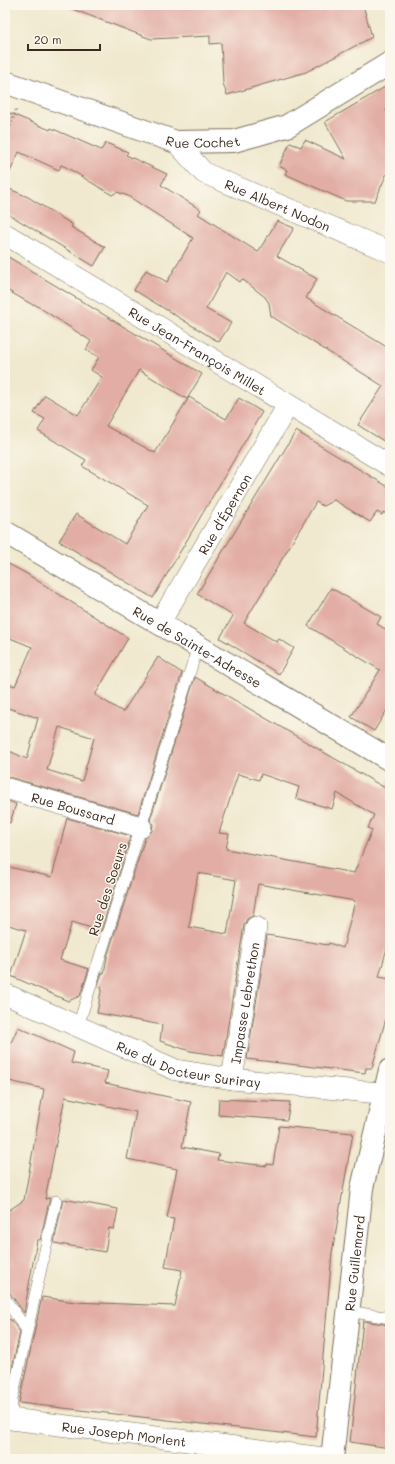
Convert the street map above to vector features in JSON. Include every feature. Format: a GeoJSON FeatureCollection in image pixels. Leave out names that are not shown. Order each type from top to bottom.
{"type":"FeatureCollection","features":[{"type":"Feature","properties":{"kind":"street","name":"Rue Cochet"},"geometry":{"type":"LineString","coordinates":[[5,82],[176,142],[234,141],[287,126],[390,63]]}},
{"type":"Feature","properties":{"kind":"street","name":"Rue Albert Nodon"},"geometry":{"type":"LineString","coordinates":[[176,142],[204,173],[390,252]]}},
{"type":"Feature","properties":{"kind":"street","name":"Rue Jean-François Millet"},"geometry":{"type":"LineString","coordinates":[[5,234],[390,466]]}},
{"type":"Feature","properties":{"kind":"street","name":"Rue d'Épernon"},"geometry":{"type":"LineString","coordinates":[[159,624],[288,405]]}},
{"type":"Feature","properties":{"kind":"street","name":"Rue de Sainte-Adresse"},"geometry":{"type":"LineString","coordinates":[[5,532],[390,760]]}},
{"type":"Feature","properties":{"kind":"street","name":"Rue Boussard"},"geometry":{"type":"LineString","coordinates":[[5,788],[141,827]]}},
{"type":"Feature","properties":{"kind":"street","name":"Impasse Lebrethon"},"geometry":{"type":"LineString","coordinates":[[232,1079],[256,927]]}},
{"type":"Feature","properties":{"kind":"street","name":"Rue du Docteur Suriray"},"geometry":{"type":"LineString","coordinates":[[5,994],[176,1070],[232,1079],[387,1094]]}},
{"type":"Feature","properties":{"kind":"street","name":"Rue Guillemard"},"geometry":{"type":"LineString","coordinates":[[332,1459],[362,1188],[387,1094],[390,1070]]}},
{"type":"Feature","properties":{"kind":"street","name":"Rue Joseph Morlent"},"geometry":{"type":"LineString","coordinates":[[11,1419],[332,1459]]}},
{"type":"Feature","properties":{"kind":"lane","name":"Rue des Soeurs"},"geometry":{"type":"LineString","coordinates":[[78,1026],[198,646]]}},
{"type":"Feature","properties":{"kind":"lane"},"geometry":{"type":"LineString","coordinates":[[11,1419],[12,1399],[56,1202]]}},
{"type":"Feature","properties":{"kind":"lane"},"geometry":{"type":"LineString","coordinates":[[5,1299],[27,1330]]}},
{"type":"Feature","properties":{"kind":"lane"},"geometry":{"type":"LineString","coordinates":[[348,1311],[390,1318]]}},
{"type":"Feature","properties":{"kind":"path"},"geometry":{"type":"LineString","coordinates":[[5,142],[14,115]]}},
{"type":"Feature","properties":{"kind":"building"},"geometry":{"type":"Polygon","coordinates":[[[67,5],[363,5],[372,37],[306,72],[227,95],[223,83],[221,43],[210,44],[210,36],[151,39],[67,7],[67,5]]]}},
{"type":"Feature","properties":{"kind":"building"},"geometry":{"type":"Polygon","coordinates":[[[390,84],[390,107],[386,110],[390,118],[390,166],[375,201],[346,201],[285,174],[287,170],[279,166],[290,143],[301,147],[305,140],[346,159],[325,122],[390,84]]]}},
{"type":"Feature","properties":{"kind":"building"},"geometry":{"type":"Polygon","coordinates":[[[5,111],[50,130],[51,128],[101,150],[106,143],[128,152],[126,155],[167,174],[161,185],[201,210],[198,214],[258,252],[277,221],[294,228],[277,256],[317,279],[306,298],[390,349],[390,445],[358,425],[383,386],[271,316],[269,303],[265,297],[242,279],[240,282],[226,272],[206,309],[231,323],[219,342],[134,290],[146,270],[167,282],[193,238],[128,196],[117,192],[112,195],[66,167],[61,165],[59,170],[19,152],[5,183],[5,111]]]}},
{"type":"Feature","properties":{"kind":"building"},"geometry":{"type":"Polygon","coordinates":[[[5,187],[28,197],[73,225],[71,227],[105,247],[94,266],[5,212],[5,187]]]}},
{"type":"Feature","properties":{"kind":"building"},"geometry":{"type":"Polygon","coordinates":[[[5,255],[202,374],[187,399],[139,370],[106,426],[155,453],[189,397],[226,419],[239,398],[262,412],[153,598],[59,541],[76,514],[125,544],[148,505],[82,466],[86,460],[38,431],[45,419],[34,413],[45,395],[78,415],[102,377],[91,370],[99,357],[86,350],[91,341],[34,304],[33,305],[5,289],[5,255]]]}},
{"type":"Feature","properties":{"kind":"building"},"geometry":{"type":"Polygon","coordinates":[[[296,431],[390,488],[390,516],[383,512],[382,515],[377,512],[370,522],[334,500],[323,506],[316,502],[244,623],[277,642],[279,639],[294,648],[279,674],[220,638],[233,616],[197,594],[296,431]]]}},
{"type":"Feature","properties":{"kind":"building"},"geometry":{"type":"Polygon","coordinates":[[[5,562],[27,574],[128,638],[95,695],[123,712],[158,657],[182,673],[138,814],[5,776],[5,749],[27,759],[38,718],[5,707],[5,683],[15,686],[32,647],[5,636],[5,562]],[[59,727],[47,770],[82,781],[94,738],[59,727]]]}},
{"type":"Feature","properties":{"kind":"building"},"geometry":{"type":"Polygon","coordinates":[[[331,588],[381,617],[377,624],[390,632],[390,705],[374,731],[351,717],[380,670],[308,626],[331,588]]]}},
{"type":"Feature","properties":{"kind":"building"},"geometry":{"type":"Polygon","coordinates":[[[195,677],[385,788],[390,777],[390,937],[379,977],[390,979],[390,1004],[372,1068],[366,1068],[365,1073],[247,1059],[267,935],[328,945],[329,943],[343,948],[355,901],[258,884],[253,916],[247,919],[244,925],[223,1056],[190,1051],[160,1041],[162,1025],[97,1013],[102,986],[97,988],[102,973],[104,973],[107,957],[145,838],[152,831],[153,824],[150,820],[195,677]],[[238,774],[219,833],[229,834],[226,849],[354,873],[372,830],[368,828],[374,815],[337,793],[332,809],[296,798],[299,787],[261,774],[259,780],[238,774]],[[198,873],[189,927],[227,934],[236,880],[198,873]]]}},
{"type":"Feature","properties":{"kind":"building"},"geometry":{"type":"Polygon","coordinates":[[[5,800],[16,804],[10,823],[5,822],[5,800]]]}},
{"type":"Feature","properties":{"kind":"building"},"geometry":{"type":"Polygon","coordinates":[[[67,818],[131,836],[101,931],[72,922],[60,960],[89,969],[80,996],[68,1001],[11,976],[26,930],[5,924],[5,866],[52,877],[67,818]]]}},
{"type":"Feature","properties":{"kind":"building"},"geometry":{"type":"Polygon","coordinates":[[[18,1027],[74,1052],[71,1063],[108,1071],[105,1083],[191,1102],[182,1147],[219,1154],[217,1160],[267,1166],[267,1164],[273,1165],[279,1126],[353,1133],[332,1253],[316,1437],[19,1403],[42,1297],[75,1302],[175,1306],[182,1270],[165,1267],[174,1219],[167,1218],[177,1169],[127,1159],[136,1112],[65,1097],[45,1199],[50,1198],[40,1240],[37,1240],[24,1313],[5,1286],[5,1213],[24,1200],[44,1089],[5,1080],[5,1056],[18,1027]]]}},
{"type":"Feature","properties":{"kind":"building"},"geometry":{"type":"Polygon","coordinates":[[[219,1099],[290,1102],[287,1120],[218,1115],[219,1099]]]}},
{"type":"Feature","properties":{"kind":"building"},"geometry":{"type":"Polygon","coordinates":[[[63,1199],[118,1209],[114,1229],[109,1228],[105,1252],[54,1243],[63,1199]]]}},
{"type":"Feature","properties":{"kind":"building"},"geometry":{"type":"Polygon","coordinates":[[[10,1319],[20,1332],[5,1399],[5,1323],[10,1319]]]}},
{"type":"Feature","properties":{"kind":"building"},"geometry":{"type":"Polygon","coordinates":[[[363,1321],[390,1325],[390,1448],[350,1442],[363,1321]]]}}]}
